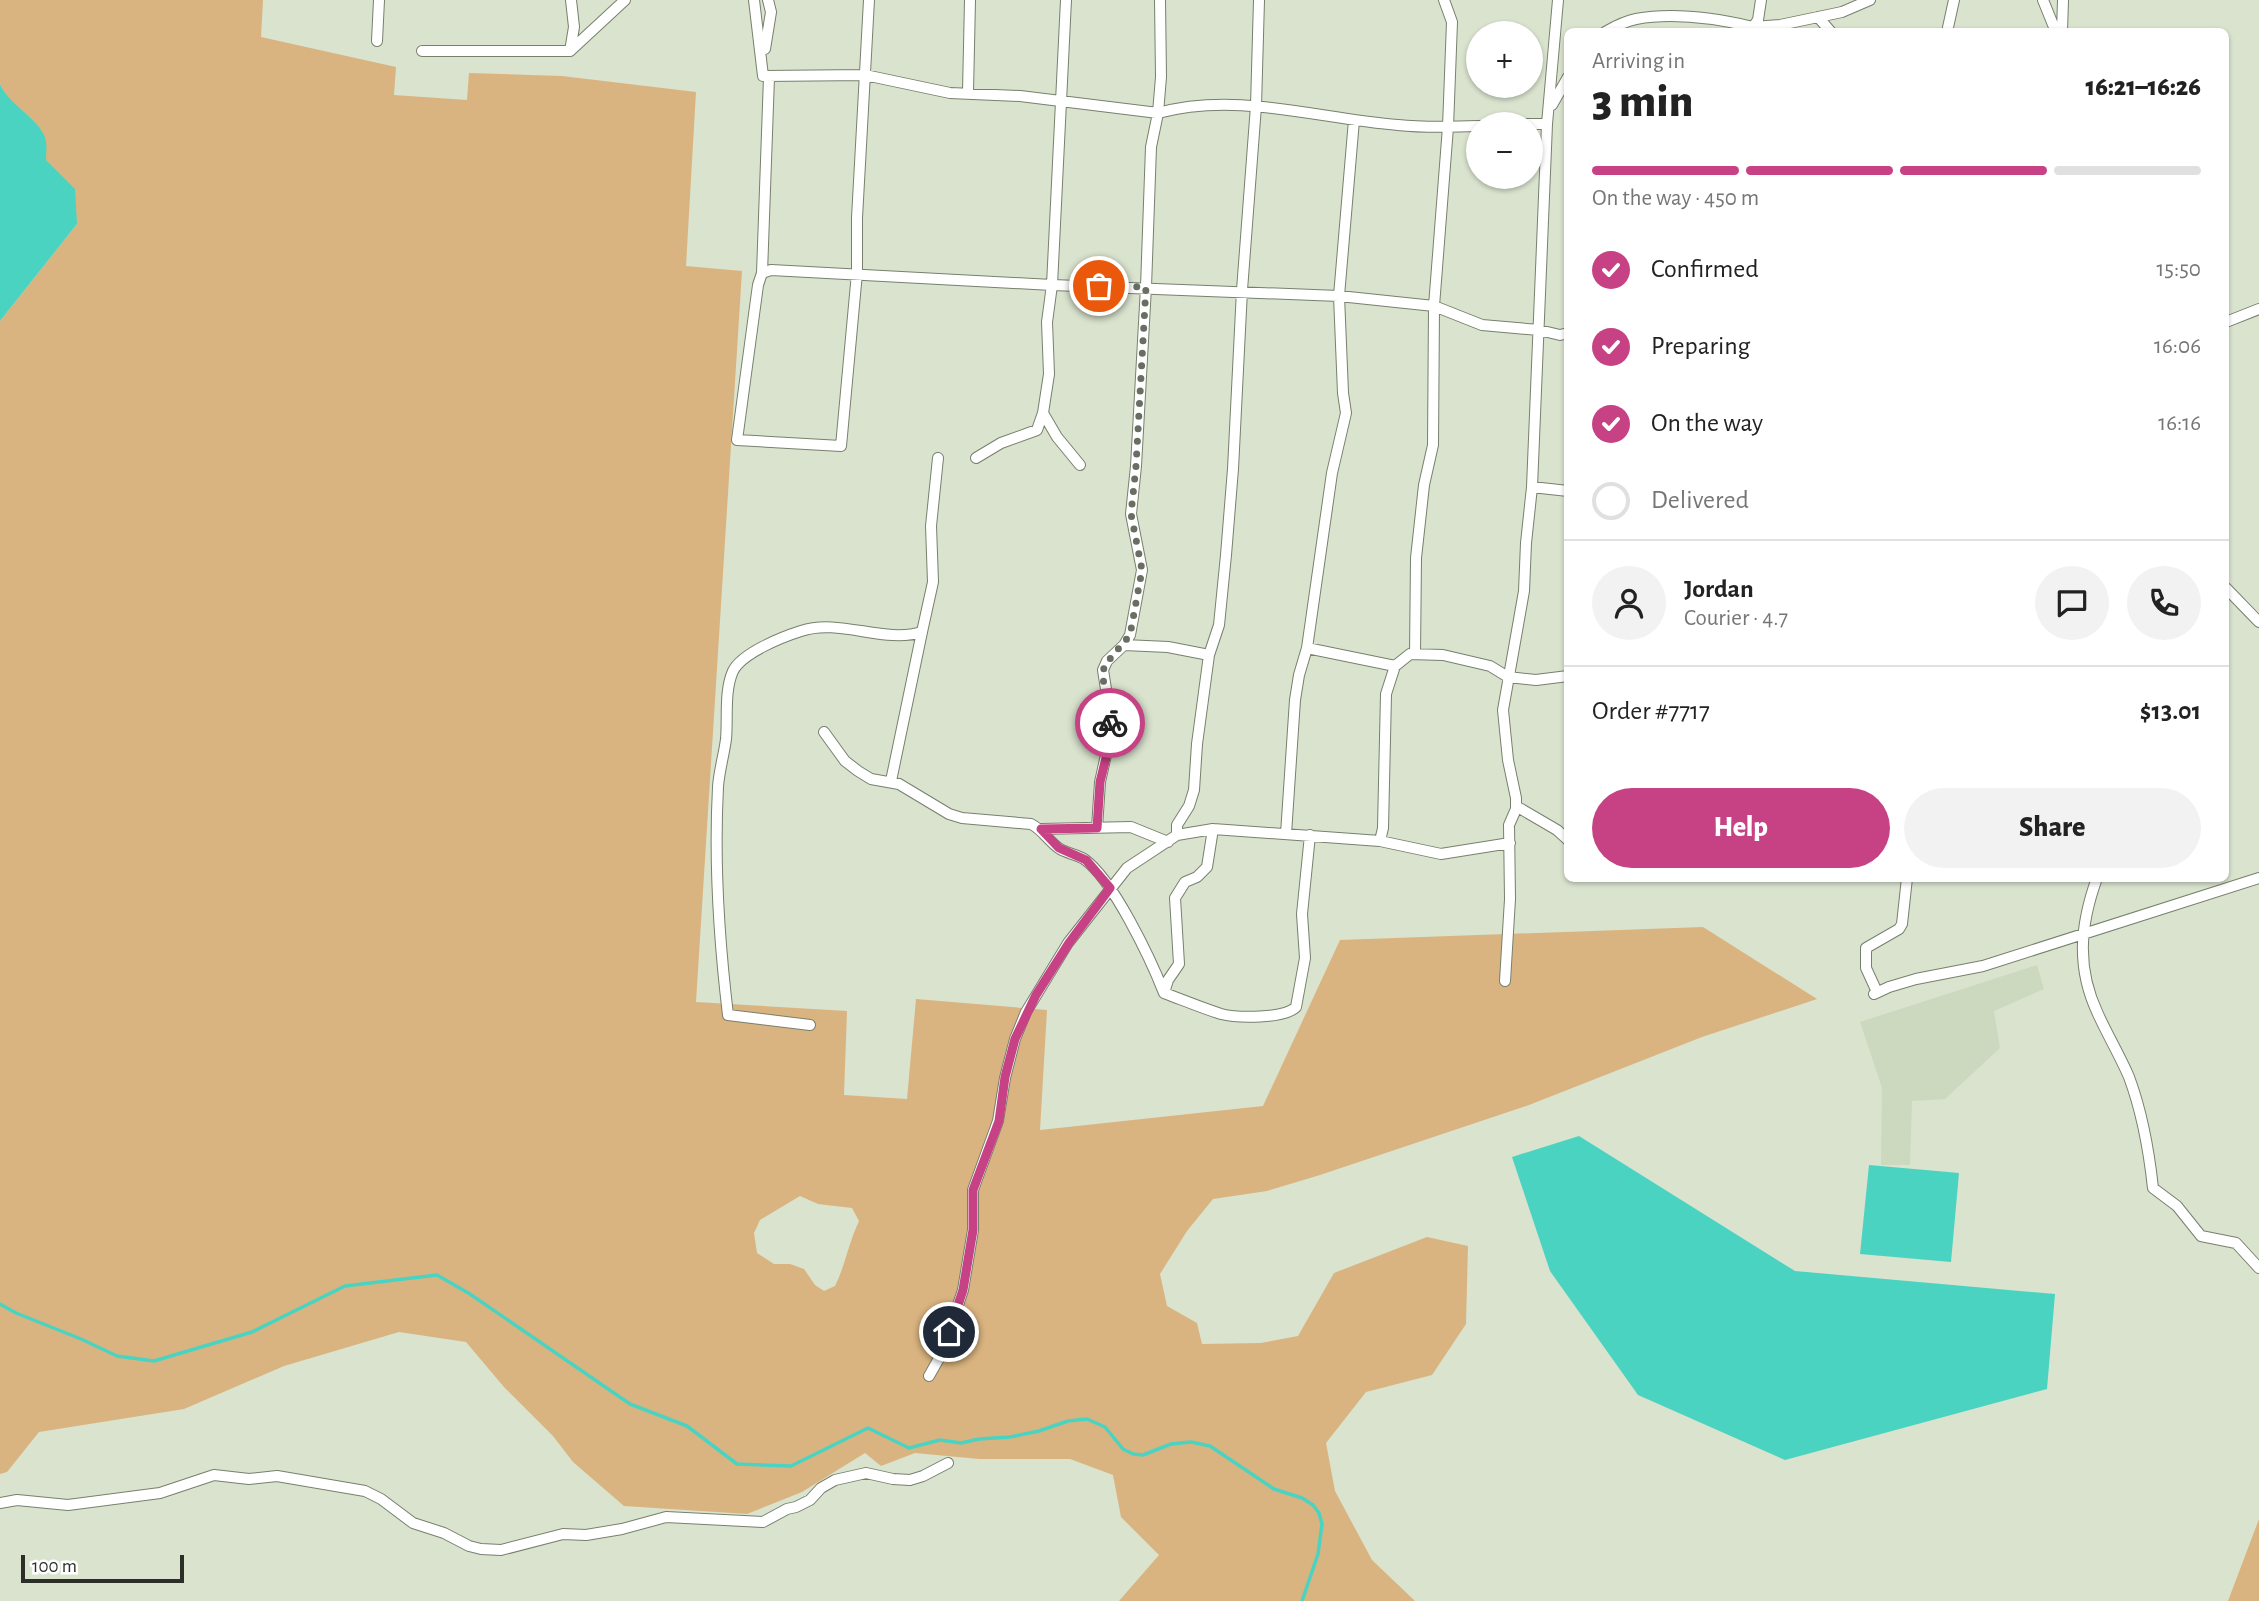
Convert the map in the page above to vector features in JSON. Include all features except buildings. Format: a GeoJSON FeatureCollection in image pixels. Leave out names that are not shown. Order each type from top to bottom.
{"type":"FeatureCollection","features":[{"type":"Feature","properties":{"kind":"street"},"geometry":{"type":"LineString","coordinates":[[377,41],[379,0]]}},
{"type":"Feature","properties":{"kind":"street"},"geometry":{"type":"LineString","coordinates":[[422,51],[570,51],[625,0]]}},
{"type":"Feature","properties":{"kind":"street"},"geometry":{"type":"LineString","coordinates":[[754,0],[766,76]]}},
{"type":"Feature","properties":{"kind":"street"},"geometry":{"type":"LineString","coordinates":[[768,0],[771,12],[766,33],[762,273],[754,310],[737,440],[841,446],[857,273],[857,218],[869,0]]}},
{"type":"Feature","properties":{"kind":"street"},"geometry":{"type":"LineString","coordinates":[[968,92],[970,0]]}},
{"type":"Feature","properties":{"kind":"street"},"geometry":{"type":"LineString","coordinates":[[976,458],[1001,443],[1037,430],[1044,413],[1049,374],[1047,322],[1052,285],[1066,0]]}},
{"type":"Feature","properties":{"kind":"street"},"geometry":{"type":"LineString","coordinates":[[1097,828],[1100,782],[1110,737],[1103,670],[1107,660],[1124,645],[1130,635],[1142,570],[1131,514],[1146,287],[1151,147],[1158,113],[1161,77],[1160,0]]}},
{"type":"Feature","properties":{"kind":"street"},"geometry":{"type":"LineString","coordinates":[[1172,839],[1194,790],[1209,655],[1219,625],[1233,469],[1242,290],[1256,106],[1259,0]]}},
{"type":"Feature","properties":{"kind":"street"},"geometry":{"type":"LineString","coordinates":[[1415,654],[1416,558],[1424,485],[1433,445],[1434,306],[1448,127],[1452,22],[1444,0]]}},
{"type":"Feature","properties":{"kind":"street"},"geometry":{"type":"LineString","coordinates":[[1505,981],[1510,899],[1509,825],[1516,806],[1503,710],[1524,591],[1532,487],[1547,124],[1558,0]]}},
{"type":"Feature","properties":{"kind":"street"},"geometry":{"type":"LineString","coordinates":[[1754,28],[1761,0]]}},
{"type":"Feature","properties":{"kind":"street"},"geometry":{"type":"LineString","coordinates":[[1759,28],[1842,12],[1870,0]]}},
{"type":"Feature","properties":{"kind":"street"},"geometry":{"type":"LineString","coordinates":[[1948,28],[1954,0]]}},
{"type":"Feature","properties":{"kind":"street"},"geometry":{"type":"LineString","coordinates":[[2043,0],[2054,28]]}},
{"type":"Feature","properties":{"kind":"street"},"geometry":{"type":"LineString","coordinates":[[2062,28],[2063,0]]}},
{"type":"Feature","properties":{"kind":"street"},"geometry":{"type":"LineString","coordinates":[[570,1],[574,27],[570,51]]}},
{"type":"Feature","properties":{"kind":"street"},"geometry":{"type":"LineString","coordinates":[[1614,28],[1634,19],[1663,17],[1714,17],[1751,28]]}},
{"type":"Feature","properties":{"kind":"street"},"geometry":{"type":"LineString","coordinates":[[1818,17],[1828,28]]}},
{"type":"Feature","properties":{"kind":"street"},"geometry":{"type":"LineString","coordinates":[[766,76],[866,75],[950,93],[968,92],[1158,113],[1178,107],[1220,104],[1256,106],[1399,125],[1466,126]]}},
{"type":"Feature","properties":{"kind":"street"},"geometry":{"type":"LineString","coordinates":[[1549,110],[1564,84]]}},
{"type":"Feature","properties":{"kind":"street"},"geometry":{"type":"LineString","coordinates":[[1286,834],[1298,675],[1307,648],[1332,473],[1346,413],[1339,296],[1353,120]]}},
{"type":"Feature","properties":{"kind":"street"},"geometry":{"type":"LineString","coordinates":[[762,273],[782,270],[1052,285],[1242,290],[1339,296],[1434,306],[1482,325],[1564,334]]}},
{"type":"Feature","properties":{"kind":"street"},"geometry":{"type":"LineString","coordinates":[[2229,321],[2259,309]]}},
{"type":"Feature","properties":{"kind":"street"},"geometry":{"type":"LineString","coordinates":[[1044,413],[1056,437],[1080,465]]}},
{"type":"Feature","properties":{"kind":"street"},"geometry":{"type":"LineString","coordinates":[[891,781],[933,582],[931,526],[938,458]]}},
{"type":"Feature","properties":{"kind":"street"},"geometry":{"type":"LineString","coordinates":[[1532,487],[1564,491]]}},
{"type":"Feature","properties":{"kind":"street"},"geometry":{"type":"LineString","coordinates":[[2229,591],[2259,622]]}},
{"type":"Feature","properties":{"kind":"street"},"geometry":{"type":"LineString","coordinates":[[810,1025],[728,1015],[719,924],[718,786],[726,743],[730,681],[734,668],[751,654],[804,629],[828,626],[906,635],[922,632]]}},
{"type":"Feature","properties":{"kind":"street"},"geometry":{"type":"LineString","coordinates":[[1124,645],[1168,647],[1209,655]]}},
{"type":"Feature","properties":{"kind":"street"},"geometry":{"type":"LineString","coordinates":[[1307,648],[1395,666]]}},
{"type":"Feature","properties":{"kind":"street"},"geometry":{"type":"LineString","coordinates":[[1490,666],[1502,660],[1514,648]]}},
{"type":"Feature","properties":{"kind":"street"},"geometry":{"type":"LineString","coordinates":[[1380,841],[1383,828],[1386,694],[1395,666],[1405,656],[1443,655],[1490,666],[1508,677],[1536,680],[1564,676]]}},
{"type":"Feature","properties":{"kind":"street"},"geometry":{"type":"LineString","coordinates":[[824,732],[845,761],[871,779],[891,781],[913,791],[949,814],[962,818],[1031,824],[1041,829],[1059,848],[1086,860],[1110,888],[1149,956],[1164,993],[1224,1015],[1277,1016],[1296,1007],[1305,958],[1302,914],[1310,835]]}},
{"type":"Feature","properties":{"kind":"street"},"geometry":{"type":"LineString","coordinates":[[1516,806],[1564,836]]}},
{"type":"Feature","properties":{"kind":"street"},"geometry":{"type":"LineString","coordinates":[[1041,829],[1131,827],[1172,839]]}},
{"type":"Feature","properties":{"kind":"street"},"geometry":{"type":"LineString","coordinates":[[1164,993],[1168,980],[1179,964],[1175,898],[1185,882],[1197,877],[1207,867],[1213,829]]}},
{"type":"Feature","properties":{"kind":"street"},"geometry":{"type":"LineString","coordinates":[[929,1376],[942,1353],[963,1290],[973,1230],[973,1190],[999,1121],[1005,1077],[1015,1039],[1036,995],[1069,943],[1127,868],[1172,839],[1213,829],[1380,841],[1441,854],[1510,843]]}},
{"type":"Feature","properties":{"kind":"street"},"geometry":{"type":"LineString","coordinates":[[1907,882],[1902,924],[1899,929],[1866,948],[1866,968],[1876,993],[1916,979],[1983,966],[2259,878]]}},
{"type":"Feature","properties":{"kind":"street"},"geometry":{"type":"LineString","coordinates":[[2096,882],[2088,905],[2082,961],[2092,1000],[2134,1092],[2153,1188],[2177,1206],[2202,1236],[2236,1242],[2259,1268]]}},
{"type":"Feature","properties":{"kind":"street"},"geometry":{"type":"LineString","coordinates":[[0,1503],[18,1500],[68,1505],[160,1493],[214,1475],[249,1479],[277,1476],[365,1491],[381,1499],[413,1524],[444,1533],[469,1546],[501,1550],[563,1534],[586,1535],[666,1517],[763,1522],[810,1500],[821,1488],[835,1480],[866,1473],[910,1480],[948,1463]]}},
{"type":"Feature","properties":{"kind":"shaded area"},"geometry":{"type":"Polygon","coordinates":[[[0,0],[263,0],[261,37],[396,67],[394,95],[467,100],[469,73],[562,76],[696,92],[686,266],[742,271],[696,1002],[847,1011],[844,1095],[907,1099],[916,999],[1047,1010],[1040,1130],[1263,1106],[1340,940],[1703,927],[1817,999],[1702,1037],[1529,1105],[1320,1175],[1267,1191],[1213,1199],[1187,1231],[1160,1274],[1167,1306],[1197,1323],[1202,1344],[1261,1343],[1298,1336],[1334,1273],[1427,1237],[1468,1246],[1466,1324],[1432,1375],[1366,1392],[1326,1443],[1335,1491],[1372,1560],[1415,1601],[1119,1601],[1159,1555],[1121,1517],[1113,1475],[1070,1459],[979,1459],[915,1453],[881,1466],[865,1453],[802,1492],[747,1514],[624,1506],[573,1462],[553,1436],[504,1387],[466,1342],[399,1332],[284,1366],[184,1409],[39,1432],[7,1472],[0,1474],[0,321],[77,224],[29,117],[4,94],[0,84],[0,0]],[[800,1196],[760,1220],[754,1233],[757,1253],[774,1264],[790,1264],[804,1269],[815,1285],[824,1291],[835,1286],[859,1221],[852,1208],[818,1204],[800,1196]]]}},
{"type":"Feature","properties":{"kind":"shaded area"},"geometry":{"type":"Polygon","coordinates":[[[2037,965],[2044,989],[1994,1011],[2000,1048],[1945,1099],[1912,1101],[1910,1165],[1881,1165],[1882,1088],[1860,1022],[2037,965]]]}},
{"type":"Feature","properties":{"kind":"shaded area"},"geometry":{"type":"Polygon","coordinates":[[[2259,1519],[2259,1601],[2228,1601],[2259,1519]]]}},
{"type":"Feature","properties":{"kind":"water"},"geometry":{"type":"Polygon","coordinates":[[[0,84],[10,99],[44,134],[46,160],[75,189],[77,224],[0,321],[0,84]]]}},
{"type":"Feature","properties":{"kind":"water"},"geometry":{"type":"Polygon","coordinates":[[[1579,1136],[1795,1271],[2055,1294],[2047,1389],[1785,1460],[1638,1395],[1550,1271],[1512,1157],[1579,1136]]]}},
{"type":"Feature","properties":{"kind":"water"},"geometry":{"type":"Polygon","coordinates":[[[1869,1165],[1959,1173],[1951,1262],[1860,1254],[1869,1165]]]}},
{"type":"Feature","properties":{"kind":"waterway"},"geometry":{"type":"LineString","coordinates":[[0,1304],[117,1356],[154,1361],[252,1332],[345,1286],[437,1275],[470,1294],[630,1404],[687,1426],[737,1464],[791,1466],[868,1428],[909,1448],[940,1440],[961,1443],[1010,1437],[1068,1421],[1087,1419],[1105,1427],[1123,1449],[1133,1454],[1143,1455],[1171,1444],[1191,1442],[1210,1446],[1274,1489],[1302,1498],[1319,1513],[1322,1524],[1318,1554],[1302,1601]]}},
{"type":"Feature","properties":{"kind":"way so far"},"geometry":{"type":"LineString","coordinates":[[1099,286],[1146,287],[1131,514],[1142,570],[1130,635],[1104,666],[1103,678],[1110,723]]}},
{"type":"Feature","properties":{"kind":"route"},"geometry":{"type":"LineString","coordinates":[[949,1332],[963,1290],[973,1230],[973,1190],[999,1121],[1005,1077],[1015,1039],[1036,995],[1069,943],[1110,888],[1086,860],[1059,848],[1041,829],[1097,828],[1100,782],[1108,750],[1110,723]]}}]}
